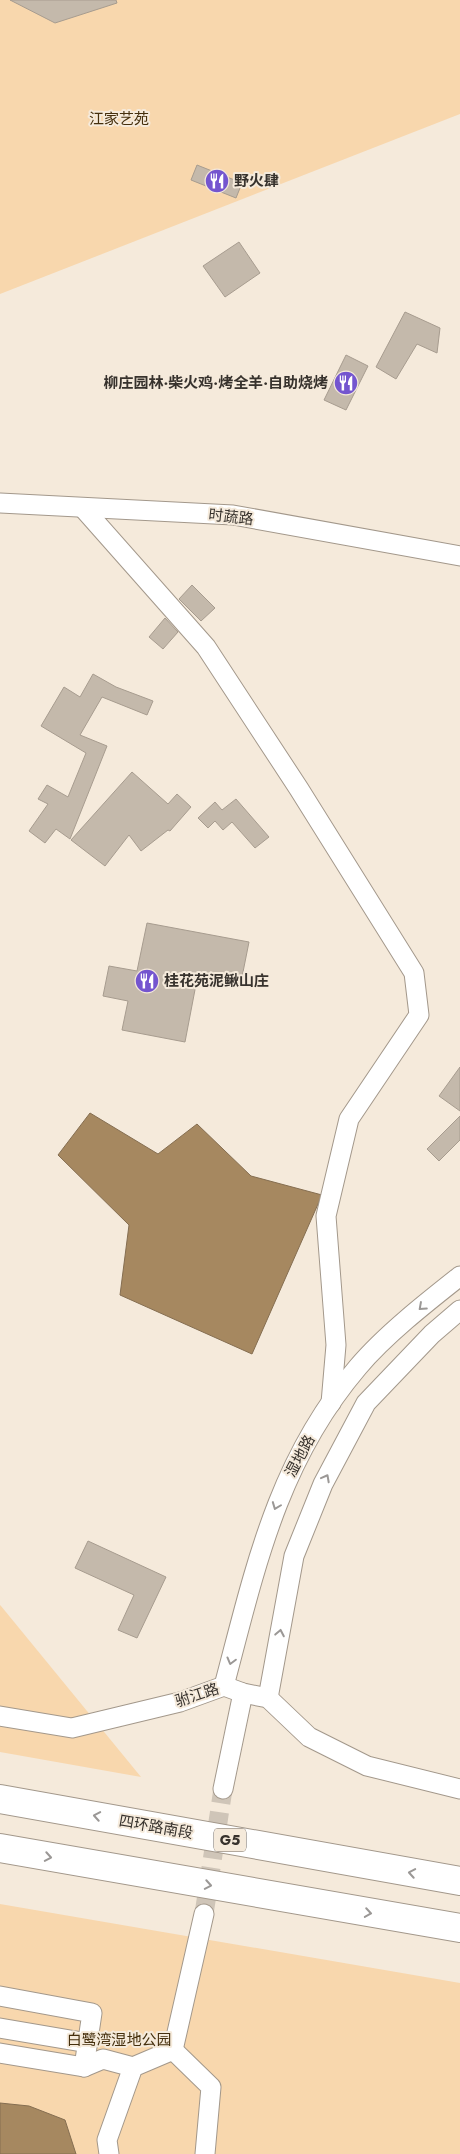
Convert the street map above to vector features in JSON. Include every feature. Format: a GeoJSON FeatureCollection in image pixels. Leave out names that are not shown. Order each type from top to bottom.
{"type":"FeatureCollection","features":[{"type":"Feature","properties":{"kind":"highway","name":"四环路南段"},"geometry":{"type":"LineString","coordinates":[[0,1799],[460,1881]]}},
{"type":"Feature","properties":{"kind":"highway"},"geometry":{"type":"LineString","coordinates":[[0,1848],[460,1928]]}},
{"type":"Feature","properties":{"kind":"street","name":"时蔬路"},"geometry":{"type":"LineString","coordinates":[[0,503],[233,515],[460,556]]}},
{"type":"Feature","properties":{"kind":"street"},"geometry":{"type":"LineString","coordinates":[[83,508],[206,647],[299,789],[414,973],[419,1015],[350,1119],[326,1216],[336,1345],[331,1402]]}},
{"type":"Feature","properties":{"kind":"street","name":"湿地路"},"geometry":{"type":"LineString","coordinates":[[224,1686],[261,1544],[282,1489],[321,1415],[359,1366],[425,1304],[460,1276]]}},
{"type":"Feature","properties":{"kind":"street"},"geometry":{"type":"LineString","coordinates":[[460,1310],[432,1334],[366,1404],[323,1484],[294,1556],[268,1698],[309,1737],[367,1766],[460,1789]]}},
{"type":"Feature","properties":{"kind":"street","name":"驸江路"},"geometry":{"type":"LineString","coordinates":[[0,1716],[72,1728],[180,1702],[224,1686],[243,1693],[268,1698]]}},
{"type":"Feature","properties":{"kind":"street"},"geometry":{"type":"LineString","coordinates":[[223,1789],[243,1693]]}},
{"type":"Feature","properties":{"kind":"street"},"geometry":{"type":"LineString","coordinates":[[173,2050],[204,1914]]}},
{"type":"Feature","properties":{"kind":"street"},"geometry":{"type":"LineString","coordinates":[[0,1996],[92,2013],[84,2067]]}},
{"type":"Feature","properties":{"kind":"street"},"geometry":{"type":"LineString","coordinates":[[0,2028],[88,2043]]}},
{"type":"Feature","properties":{"kind":"street"},"geometry":{"type":"LineString","coordinates":[[0,2053],[84,2067],[103,2059],[133,2067],[173,2050]]}},
{"type":"Feature","properties":{"kind":"street"},"geometry":{"type":"LineString","coordinates":[[173,2050],[211,2087],[205,2154]]}},
{"type":"Feature","properties":{"kind":"street"},"geometry":{"type":"LineString","coordinates":[[109,2154],[107,2140],[133,2067]]}},
{"type":"Feature","properties":{"kind":"green space","name":"江家艺苑"},"geometry":{"type":"Polygon","coordinates":[[[0,0],[460,0],[460,114],[0,294],[0,0]]]}},
{"type":"Feature","properties":{"kind":"green space"},"geometry":{"type":"Polygon","coordinates":[[[1,1606],[141,1777],[0,1752],[1,1606]]]}},
{"type":"Feature","properties":{"kind":"green space","name":"白鹭湾湿地公园"},"geometry":{"type":"Polygon","coordinates":[[[0,1904],[460,1983],[460,2154],[0,2154],[0,1904]]]}},
{"type":"Feature","properties":{"kind":"shaded area"},"geometry":{"type":"Polygon","coordinates":[[[90,1113],[158,1154],[197,1124],[251,1176],[322,1195],[252,1354],[120,1295],[129,1225],[58,1155],[90,1113]]]}},
{"type":"Feature","properties":{"kind":"shaded area"},"geometry":{"type":"Polygon","coordinates":[[[0,2103],[29,2106],[65,2120],[76,2154],[0,2154],[0,2103]]]}},
{"type":"Feature","properties":{"kind":"building"},"geometry":{"type":"Polygon","coordinates":[[[10,0],[116,0],[117,3],[55,23],[10,0]]]}},
{"type":"Feature","properties":{"kind":"building","name":"野火肆"},"geometry":{"type":"Polygon","coordinates":[[[197,165],[242,183],[236,198],[191,180],[197,165]]]}},
{"type":"Feature","properties":{"kind":"building"},"geometry":{"type":"Polygon","coordinates":[[[239,242],[260,273],[225,297],[203,266],[239,242]]]}},
{"type":"Feature","properties":{"kind":"building"},"geometry":{"type":"Polygon","coordinates":[[[405,312],[440,328],[437,353],[417,344],[396,379],[376,367],[405,312]]]}},
{"type":"Feature","properties":{"kind":"building","name":"柳庄园林·柴火鸡·烤全羊·自助烧烤"},"geometry":{"type":"Polygon","coordinates":[[[346,355],[368,366],[346,410],[324,400],[346,355]]]}},
{"type":"Feature","properties":{"kind":"building"},"geometry":{"type":"Polygon","coordinates":[[[192,585],[215,608],[201,621],[179,599],[192,585]]]}},
{"type":"Feature","properties":{"kind":"building"},"geometry":{"type":"Polygon","coordinates":[[[165,618],[178,632],[163,649],[149,637],[165,618]]]}},
{"type":"Feature","properties":{"kind":"building"},"geometry":{"type":"Polygon","coordinates":[[[93,674],[116,687],[153,701],[147,715],[102,697],[80,735],[107,746],[70,839],[56,829],[45,843],[29,831],[48,804],[38,799],[47,785],[68,797],[86,753],[41,726],[64,687],[80,697],[93,674]]]}},
{"type":"Feature","properties":{"kind":"building"},"geometry":{"type":"Polygon","coordinates":[[[132,772],[168,804],[177,794],[191,807],[170,831],[168,830],[141,851],[129,835],[105,866],[71,840],[132,772]]]}},
{"type":"Feature","properties":{"kind":"building"},"geometry":{"type":"Polygon","coordinates":[[[236,799],[269,837],[255,848],[232,822],[223,830],[215,821],[208,828],[198,818],[215,802],[222,810],[236,799]]]}},
{"type":"Feature","properties":{"kind":"building","name":"桂花苑泥鳅山庄"},"geometry":{"type":"Polygon","coordinates":[[[147,923],[249,942],[241,982],[198,974],[185,1042],[122,1030],[128,1001],[103,996],[109,966],[137,971],[147,923]]]}},
{"type":"Feature","properties":{"kind":"building"},"geometry":{"type":"Polygon","coordinates":[[[460,1067],[460,1111],[439,1096],[460,1067]]]}},
{"type":"Feature","properties":{"kind":"building"},"geometry":{"type":"Polygon","coordinates":[[[460,1116],[460,1140],[439,1161],[427,1149],[460,1116]]]}},
{"type":"Feature","properties":{"kind":"building"},"geometry":{"type":"Polygon","coordinates":[[[88,1541],[166,1577],[137,1638],[118,1630],[134,1595],[75,1568],[88,1541]]]}},
{"type":"Feature","properties":{"kind":"tunnel"},"geometry":{"type":"LineString","coordinates":[[204,1914],[223,1789]]}},
{"type":"Feature","properties":{"kind":"place","name":"野火肆"},"geometry":{"type":"Point","coordinates":[217,181]}},
{"type":"Feature","properties":{"kind":"place","name":"柳庄园林·柴火鸡·烤全羊·自助烧烤"},"geometry":{"type":"Point","coordinates":[346,383]}},
{"type":"Feature","properties":{"kind":"place","name":"桂花苑泥鳅山庄"},"geometry":{"type":"Point","coordinates":[147,981]}}]}
